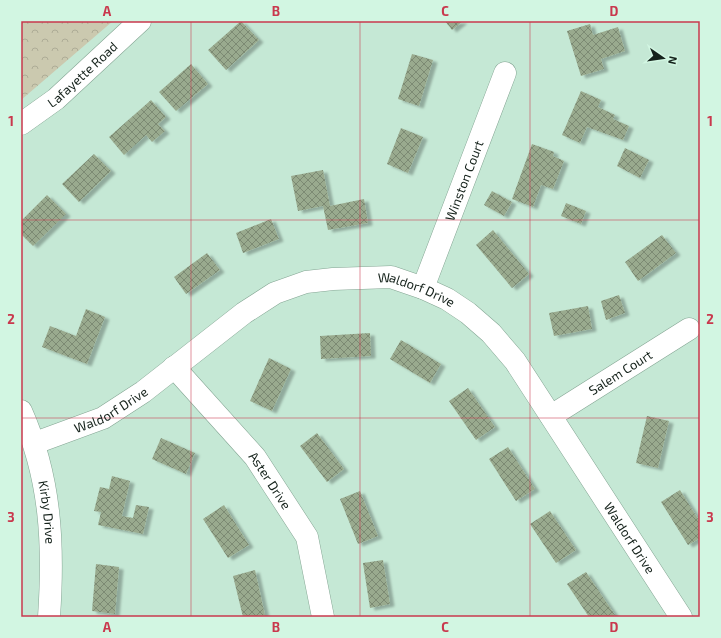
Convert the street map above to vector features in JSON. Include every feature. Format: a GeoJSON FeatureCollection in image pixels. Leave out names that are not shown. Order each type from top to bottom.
{"type":"FeatureCollection","features":[{"type":"Feature","properties":{"kind":"street","name":"Lafayette Road"},"geometry":{"type":"LineString","coordinates":[[21,124],[56,99],[140,21]]}},
{"type":"Feature","properties":{"kind":"street","name":"Winston Court"},"geometry":{"type":"LineString","coordinates":[[422,288],[505,73]]}},
{"type":"Feature","properties":{"kind":"street","name":"Waldorf Drive"},"geometry":{"type":"LineString","coordinates":[[35,443],[103,418],[143,392],[244,313],[275,293],[306,282],[333,279],[391,277],[447,299],[468,313],[492,333],[515,361],[682,617]]}},
{"type":"Feature","properties":{"kind":"street","name":"Salem Court"},"geometry":{"type":"LineString","coordinates":[[551,416],[688,329]]}},
{"type":"Feature","properties":{"kind":"street","name":"Aster Drive"},"geometry":{"type":"LineString","coordinates":[[174,367],[255,457],[307,537],[323,617]]}},
{"type":"Feature","properties":{"kind":"street","name":"Kirby Drive"},"geometry":{"type":"LineString","coordinates":[[21,411],[35,443],[46,489],[51,532],[52,569],[49,617]]}},
{"type":"Feature","properties":{"kind":"green space"},"geometry":{"type":"Polygon","coordinates":[[[21,21],[113,21],[21,100],[21,21]]]}},
{"type":"Feature","properties":{"kind":"building"},"geometry":{"type":"Polygon","coordinates":[[[241,21],[259,40],[226,70],[208,50],[241,21]]]}},
{"type":"Feature","properties":{"kind":"building"},"geometry":{"type":"Polygon","coordinates":[[[445,21],[463,21],[452,30],[445,21]]]}},
{"type":"Feature","properties":{"kind":"building"},"geometry":{"type":"Polygon","coordinates":[[[590,24],[593,35],[618,27],[625,51],[601,59],[604,69],[581,76],[567,31],[590,24]]]}},
{"type":"Feature","properties":{"kind":"building"},"geometry":{"type":"Polygon","coordinates":[[[412,54],[433,60],[419,106],[398,99],[412,54]]]}},
{"type":"Feature","properties":{"kind":"building"},"geometry":{"type":"Polygon","coordinates":[[[191,64],[208,84],[176,111],[159,92],[191,64]]]}},
{"type":"Feature","properties":{"kind":"building"},"geometry":{"type":"Polygon","coordinates":[[[581,91],[601,100],[598,107],[615,115],[613,119],[629,126],[623,140],[587,127],[580,143],[562,135],[581,91]]]}},
{"type":"Feature","properties":{"kind":"building"},"geometry":{"type":"Polygon","coordinates":[[[151,100],[166,117],[158,124],[165,131],[152,142],[146,135],[124,155],[109,137],[151,100]]]}},
{"type":"Feature","properties":{"kind":"building"},"geometry":{"type":"Polygon","coordinates":[[[401,128],[423,137],[408,173],[387,164],[401,128]]]}},
{"type":"Feature","properties":{"kind":"building"},"geometry":{"type":"Polygon","coordinates":[[[532,144],[554,152],[553,156],[564,161],[553,189],[541,185],[533,207],[512,199],[532,144]]]}},
{"type":"Feature","properties":{"kind":"building"},"geometry":{"type":"Polygon","coordinates":[[[625,148],[649,160],[640,178],[617,166],[625,148]]]}},
{"type":"Feature","properties":{"kind":"building"},"geometry":{"type":"Polygon","coordinates":[[[94,154],[111,171],[79,202],[62,184],[94,154]]]}},
{"type":"Feature","properties":{"kind":"building"},"geometry":{"type":"Polygon","coordinates":[[[323,170],[330,206],[364,199],[368,223],[328,230],[323,206],[298,211],[291,176],[323,170]]]}},
{"type":"Feature","properties":{"kind":"building"},"geometry":{"type":"Polygon","coordinates":[[[492,191],[512,202],[504,216],[484,205],[492,191]]]}},
{"type":"Feature","properties":{"kind":"building"},"geometry":{"type":"Polygon","coordinates":[[[47,195],[66,214],[33,246],[21,234],[21,221],[47,195]]]}},
{"type":"Feature","properties":{"kind":"building"},"geometry":{"type":"Polygon","coordinates":[[[566,203],[586,211],[581,224],[561,216],[566,203]]]}},
{"type":"Feature","properties":{"kind":"building"},"geometry":{"type":"Polygon","coordinates":[[[271,219],[279,239],[243,253],[236,233],[271,219]]]}},
{"type":"Feature","properties":{"kind":"building"},"geometry":{"type":"Polygon","coordinates":[[[493,230],[529,274],[512,288],[476,245],[493,230]]]}},
{"type":"Feature","properties":{"kind":"building"},"geometry":{"type":"Polygon","coordinates":[[[662,235],[676,253],[638,281],[625,262],[662,235]]]}},
{"type":"Feature","properties":{"kind":"building"},"geometry":{"type":"Polygon","coordinates":[[[207,253],[220,270],[186,294],[174,277],[207,253]]]}},
{"type":"Feature","properties":{"kind":"building"},"geometry":{"type":"Polygon","coordinates":[[[619,295],[625,313],[606,320],[601,301],[619,295]]]}},
{"type":"Feature","properties":{"kind":"building"},"geometry":{"type":"Polygon","coordinates":[[[588,306],[592,329],[554,336],[549,313],[588,306]]]}},
{"type":"Feature","properties":{"kind":"building"},"geometry":{"type":"Polygon","coordinates":[[[86,309],[105,317],[87,364],[42,347],[50,326],[76,336],[86,309]]]}},
{"type":"Feature","properties":{"kind":"building"},"geometry":{"type":"Polygon","coordinates":[[[370,333],[371,356],[321,359],[320,336],[370,333]]]}},
{"type":"Feature","properties":{"kind":"building"},"geometry":{"type":"Polygon","coordinates":[[[401,340],[441,364],[430,383],[390,359],[401,340]]]}},
{"type":"Feature","properties":{"kind":"building"},"geometry":{"type":"Polygon","coordinates":[[[269,358],[291,369],[272,411],[250,401],[269,358]]]}},
{"type":"Feature","properties":{"kind":"building"},"geometry":{"type":"Polygon","coordinates":[[[468,388],[495,427],[476,440],[449,401],[468,388]]]}},
{"type":"Feature","properties":{"kind":"building"},"geometry":{"type":"Polygon","coordinates":[[[647,416],[669,421],[658,468],[636,463],[647,416]]]}},
{"type":"Feature","properties":{"kind":"building"},"geometry":{"type":"Polygon","coordinates":[[[317,433],[344,469],[327,482],[300,446],[317,433]]]}},
{"type":"Feature","properties":{"kind":"building"},"geometry":{"type":"Polygon","coordinates":[[[161,438],[195,453],[186,474],[152,459],[161,438]]]}},
{"type":"Feature","properties":{"kind":"building"},"geometry":{"type":"Polygon","coordinates":[[[508,447],[535,489],[516,501],[489,459],[508,447]]]}},
{"type":"Feature","properties":{"kind":"building"},"geometry":{"type":"Polygon","coordinates":[[[112,476],[130,481],[122,516],[133,518],[136,505],[149,507],[143,534],[98,525],[101,512],[94,511],[100,487],[109,489],[112,476]]]}},
{"type":"Feature","properties":{"kind":"building"},"geometry":{"type":"Polygon","coordinates":[[[680,490],[700,522],[700,538],[688,545],[661,502],[680,490]]]}},
{"type":"Feature","properties":{"kind":"building"},"geometry":{"type":"Polygon","coordinates":[[[360,491],[378,536],[358,544],[340,499],[360,491]]]}},
{"type":"Feature","properties":{"kind":"building"},"geometry":{"type":"Polygon","coordinates":[[[224,505],[249,545],[228,558],[203,519],[224,505]]]}},
{"type":"Feature","properties":{"kind":"building"},"geometry":{"type":"Polygon","coordinates":[[[550,511],[576,550],[556,563],[530,524],[550,511]]]}},
{"type":"Feature","properties":{"kind":"building"},"geometry":{"type":"Polygon","coordinates":[[[383,560],[390,604],[370,608],[363,563],[383,560]]]}},
{"type":"Feature","properties":{"kind":"building"},"geometry":{"type":"Polygon","coordinates":[[[96,564],[119,567],[115,614],[92,611],[96,564]]]}},
{"type":"Feature","properties":{"kind":"building"},"geometry":{"type":"Polygon","coordinates":[[[255,570],[265,615],[243,617],[233,576],[255,570]]]}},
{"type":"Feature","properties":{"kind":"building"},"geometry":{"type":"Polygon","coordinates":[[[586,572],[615,615],[612,617],[589,617],[567,584],[586,572]]]}}]}
